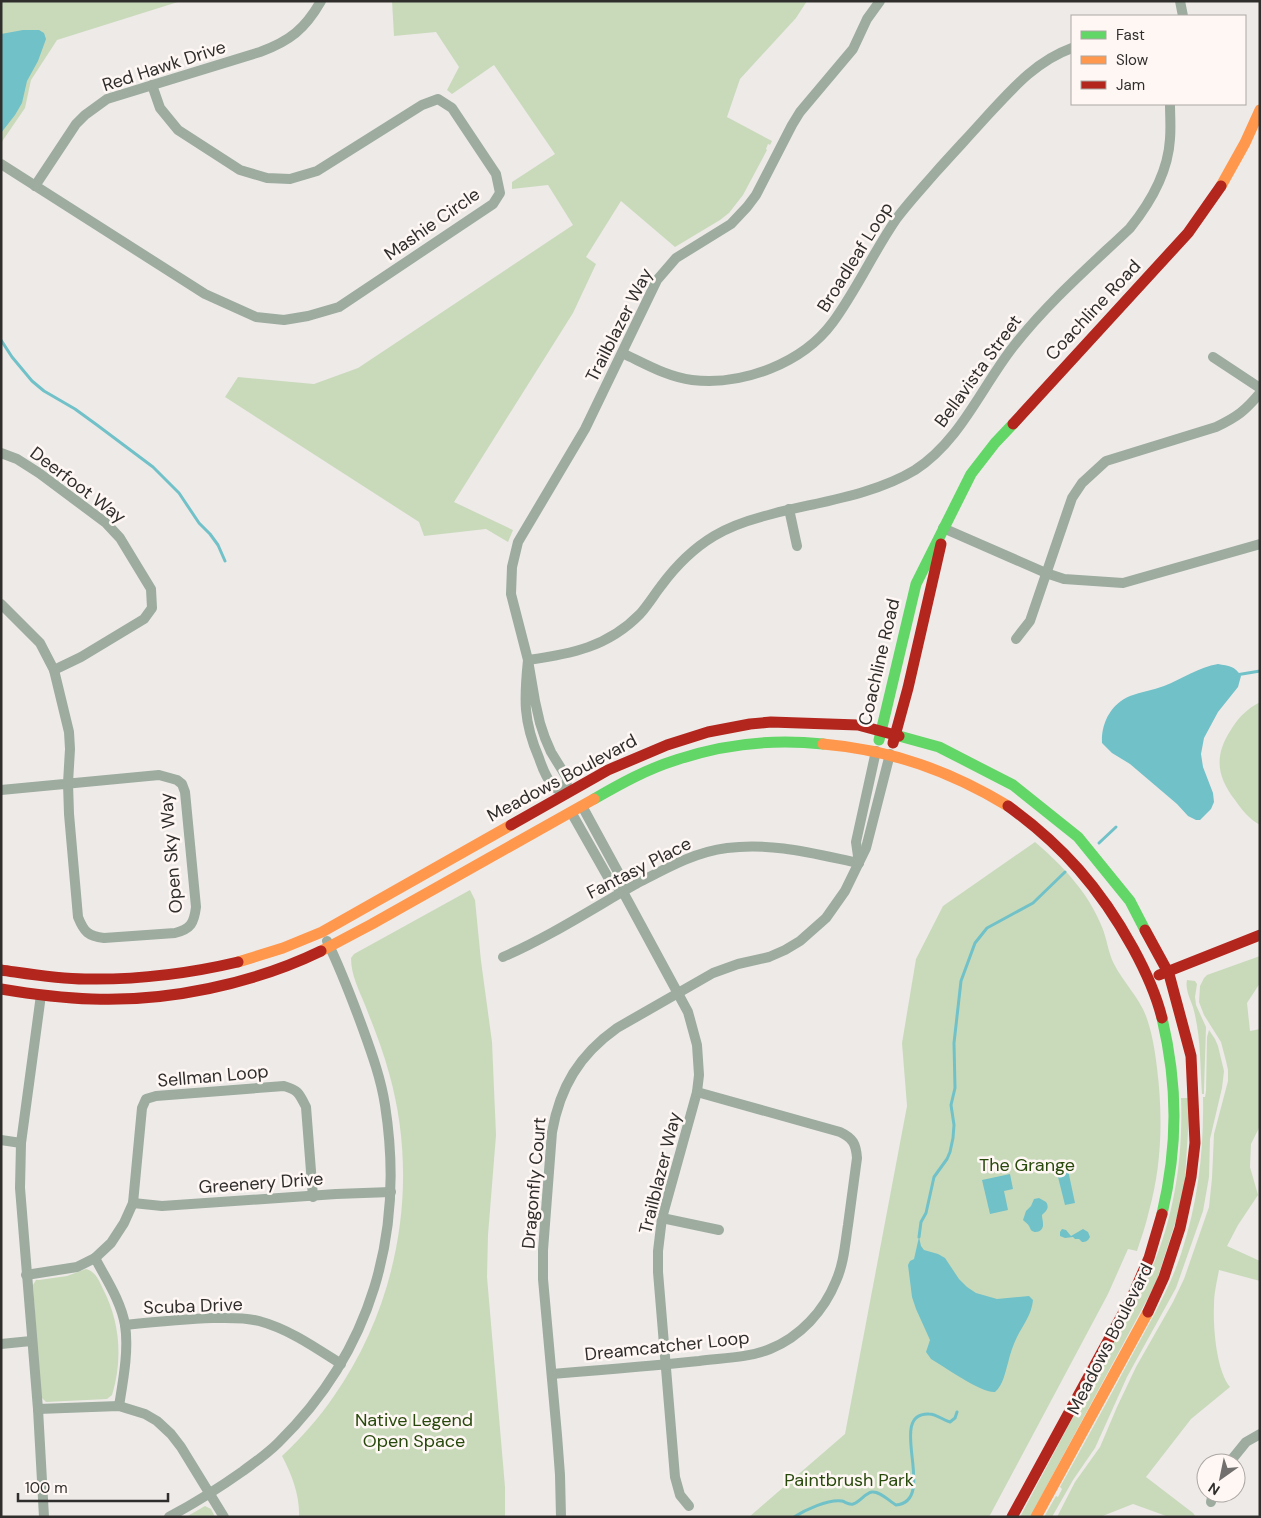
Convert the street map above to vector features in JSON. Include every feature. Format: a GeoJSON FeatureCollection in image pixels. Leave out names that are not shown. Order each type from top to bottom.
{"type":"FeatureCollection","features":[{"type":"Feature","properties":{"kind":"main road","name":"Coachline Road"},"geometry":{"type":"LineString","coordinates":[[876,751],[916,584],[968,480],[995,443],[1188,233],[1204,212],[1237,160],[1260,110]]}},
{"type":"Feature","properties":{"kind":"main road","name":"Coachline Road"},"geometry":{"type":"LineString","coordinates":[[890,754],[939,553],[943,528]]}},
{"type":"Feature","properties":{"kind":"main road","name":"Meadows Boulevard"},"geometry":{"type":"LineString","coordinates":[[1,970],[74,980],[134,980],[215,968],[240,962],[323,931],[608,770],[667,744],[716,731],[770,722],[800,721],[848,724],[881,730],[925,742],[991,770],[1028,794],[1064,824],[1086,845],[1119,885],[1144,925],[1168,971],[1180,1003],[1190,1050],[1195,1095],[1196,1141],[1188,1196],[1172,1255],[1156,1294],[1036,1517]]}},
{"type":"Feature","properties":{"kind":"main road","name":"Meadows Boulevard"},"geometry":{"type":"LineString","coordinates":[[1,989],[73,998],[124,999],[219,986],[291,964],[330,947],[629,780],[691,755],[738,746],[818,742],[846,745],[890,754],[918,762],[963,780],[1008,807],[1050,840],[1102,897],[1149,979],[1164,1029],[1173,1077],[1175,1119],[1173,1157],[1164,1206],[1150,1255],[1137,1285],[1012,1517]]}},
{"type":"Feature","properties":{"kind":"main road"},"geometry":{"type":"LineString","coordinates":[[492,856],[494,850],[505,842],[564,808],[567,800],[566,794]]}},
{"type":"Feature","properties":{"kind":"main road"},"geometry":{"type":"LineString","coordinates":[[1149,979],[1260,935]]}},
{"type":"Feature","properties":{"kind":"main road"},"geometry":{"type":"LineString","coordinates":[[41,995],[48,988],[108,989],[149,984],[164,976]]}},
{"type":"Feature","properties":{"kind":"street","name":"Red Hawk Drive"},"geometry":{"type":"LineString","coordinates":[[35,186],[69,133],[85,115],[106,99],[280,45],[305,25],[321,1]]}},
{"type":"Feature","properties":{"kind":"street","name":"Trailblazer Way"},"geometry":{"type":"LineString","coordinates":[[566,794],[567,778],[551,752],[540,723],[528,660],[511,594],[512,567],[518,542],[574,450],[657,280],[666,268],[680,255],[731,224],[747,207],[756,195],[796,118],[853,49],[867,19],[880,1]]}},
{"type":"Feature","properties":{"kind":"street"},"geometry":{"type":"LineString","coordinates":[[1180,1],[1183,15]]}},
{"type":"Feature","properties":{"kind":"street","name":"Broadleaf Loop"},"geometry":{"type":"LineString","coordinates":[[622,352],[656,370],[674,376],[692,380],[715,381],[734,379],[752,374],[793,358],[808,348],[832,324],[896,220],[920,190],[1027,75],[1044,62],[1071,48]]}},
{"type":"Feature","properties":{"kind":"street","name":"Mashie Circle"},"geometry":{"type":"LineString","coordinates":[[1,164],[205,294],[256,317],[284,320],[308,316],[339,307],[493,204],[500,193],[496,174],[452,108],[438,100],[422,105],[317,171],[290,179],[267,178],[240,170],[178,130],[160,108],[152,85]]}},
{"type":"Feature","properties":{"kind":"street","name":"Bellavista Street"},"geometry":{"type":"LineString","coordinates":[[528,660],[565,654],[582,649],[614,634],[640,614],[660,586],[694,550],[734,525],[880,488],[896,481],[928,460],[948,442],[1011,348],[1027,329],[1142,214],[1160,182],[1166,162],[1170,139],[1170,105]]}},
{"type":"Feature","properties":{"kind":"street"},"geometry":{"type":"LineString","coordinates":[[1213,357],[1260,388]]}},
{"type":"Feature","properties":{"kind":"street"},"geometry":{"type":"LineString","coordinates":[[1016,639],[1030,621],[1072,498],[1082,483],[1106,461],[1216,427],[1241,414],[1260,394]]}},
{"type":"Feature","properties":{"kind":"street","name":"Deerfoot Way"},"geometry":{"type":"LineString","coordinates":[[1,453],[17,459],[39,473],[106,523],[120,538],[151,589],[152,608],[144,619],[81,657],[54,670]]}},
{"type":"Feature","properties":{"kind":"street"},"geometry":{"type":"LineString","coordinates":[[789,510],[797,546]]}},
{"type":"Feature","properties":{"kind":"street"},"geometry":{"type":"LineString","coordinates":[[943,528],[1046,573],[1064,578],[1105,583],[1123,583],[1260,544]]}},
{"type":"Feature","properties":{"kind":"street"},"geometry":{"type":"LineString","coordinates":[[1,604],[40,643],[54,670],[69,732],[68,783]]}},
{"type":"Feature","properties":{"kind":"street","name":"Trailblazer Way"},"geometry":{"type":"LineString","coordinates":[[528,660],[525,700],[526,722],[542,765],[554,786],[566,794]]}},
{"type":"Feature","properties":{"kind":"street"},"geometry":{"type":"LineString","coordinates":[[859,863],[856,842],[876,751]]}},
{"type":"Feature","properties":{"kind":"street","name":"Dragonfly Court"},"geometry":{"type":"LineString","coordinates":[[561,1517],[560,1474],[543,1279],[543,1250],[552,1132],[555,1114],[565,1086],[592,1048],[616,1028],[712,973],[738,964],[769,957],[785,950],[800,941],[826,918],[853,878],[866,848],[890,754]]}},
{"type":"Feature","properties":{"kind":"street","name":"Open Sky Way"},"geometry":{"type":"LineString","coordinates":[[1,790],[68,783],[158,775],[177,780],[182,784],[185,792],[196,907],[195,917],[191,925],[184,931],[121,937],[94,937],[86,932],[78,917],[68,783]]}},
{"type":"Feature","properties":{"kind":"street","name":"Trailblazer Way"},"geometry":{"type":"LineString","coordinates":[[582,806],[618,872],[622,892]]}},
{"type":"Feature","properties":{"kind":"street","name":"Trailblazer Way"},"geometry":{"type":"LineString","coordinates":[[571,812],[609,879],[622,892],[678,992],[688,1012],[697,1045],[699,1068],[697,1092],[662,1218],[658,1251],[658,1272],[675,1477],[680,1495],[689,1506]]}},
{"type":"Feature","properties":{"kind":"street","name":"Fantasy Place"},"geometry":{"type":"LineString","coordinates":[[503,957],[528,946],[622,892],[683,860],[703,853],[727,848],[752,846],[778,847],[859,863]]}},
{"type":"Feature","properties":{"kind":"street"},"geometry":{"type":"LineString","coordinates":[[169,1517],[210,1494],[264,1456],[278,1444],[311,1407],[341,1364],[353,1342],[378,1278],[387,1231],[391,1192],[390,1148],[385,1104],[375,1064],[356,1010],[323,931]]}},
{"type":"Feature","properties":{"kind":"street"},"geometry":{"type":"LineString","coordinates":[[41,995],[21,1143],[20,1188],[38,1409],[44,1517]]}},
{"type":"Feature","properties":{"kind":"street","name":"Sellman Loop"},"geometry":{"type":"LineString","coordinates":[[26,1275],[77,1267],[94,1258],[111,1242],[133,1203],[142,1108],[146,1099],[156,1096],[284,1086],[295,1089],[306,1106],[313,1197]]}},
{"type":"Feature","properties":{"kind":"street","name":"Dreamcatcher Loop"},"geometry":{"type":"LineString","coordinates":[[552,1374],[741,1356],[769,1350],[800,1331],[824,1306],[832,1292],[841,1266],[857,1158],[855,1143],[848,1136],[840,1132],[697,1092]]}},
{"type":"Feature","properties":{"kind":"street"},"geometry":{"type":"LineString","coordinates":[[1,1140],[21,1143]]}},
{"type":"Feature","properties":{"kind":"street","name":"Greenery Drive"},"geometry":{"type":"LineString","coordinates":[[133,1203],[162,1206],[391,1192]]}},
{"type":"Feature","properties":{"kind":"street"},"geometry":{"type":"LineString","coordinates":[[662,1218],[718,1230]]}},
{"type":"Feature","properties":{"kind":"street"},"geometry":{"type":"LineString","coordinates":[[94,1258],[115,1295],[125,1325],[125,1360],[119,1406]]}},
{"type":"Feature","properties":{"kind":"street","name":"Scuba Drive"},"geometry":{"type":"LineString","coordinates":[[125,1325],[192,1319],[235,1318],[259,1321],[317,1348],[341,1364]]}},
{"type":"Feature","properties":{"kind":"street"},"geometry":{"type":"LineString","coordinates":[[1,1344],[31,1341]]}},
{"type":"Feature","properties":{"kind":"street"},"geometry":{"type":"LineString","coordinates":[[38,1409],[119,1406],[144,1414],[157,1421],[181,1447],[224,1517]]}},
{"type":"Feature","properties":{"kind":"street"},"geometry":{"type":"LineString","coordinates":[[1237,1453],[1246,1442],[1260,1434]]}},
{"type":"Feature","properties":{"kind":"green space"},"geometry":{"type":"Polygon","coordinates":[[[1,1],[181,1],[57,40],[31,80],[25,108],[1,143],[1,1]]]}},
{"type":"Feature","properties":{"kind":"green space"},"geometry":{"type":"Polygon","coordinates":[[[392,1],[807,1],[796,18],[740,79],[727,117],[772,141],[770,145],[768,144],[767,150],[743,195],[729,213],[675,247],[621,201],[586,257],[596,264],[573,313],[454,502],[513,530],[508,542],[486,529],[424,536],[419,522],[225,397],[238,377],[314,384],[358,368],[573,225],[548,185],[512,189],[512,182],[555,154],[494,65],[452,94],[447,90],[459,67],[436,32],[394,36],[392,1]]]}},
{"type":"Feature","properties":{"kind":"green space"},"geometry":{"type":"Polygon","coordinates":[[[1260,702],[1260,825],[1246,814],[1229,791],[1221,773],[1220,756],[1222,747],[1232,728],[1244,713],[1260,702]]]}},
{"type":"Feature","properties":{"kind":"green space","name":"The Grange"},"geometry":{"type":"Polygon","coordinates":[[[1035,842],[1065,870],[1090,902],[1102,927],[1114,964],[1140,1003],[1150,1028],[1159,1086],[1161,1122],[1159,1158],[1153,1194],[1137,1251],[1128,1249],[1108,1294],[989,1517],[749,1517],[845,1434],[907,1106],[902,1043],[916,959],[943,906],[1035,842]]]}},
{"type":"Feature","properties":{"kind":"green space","name":"Native Legend Open Space"},"geometry":{"type":"Polygon","coordinates":[[[470,890],[475,900],[492,1042],[496,1135],[488,1235],[487,1277],[505,1487],[505,1517],[299,1517],[295,1486],[282,1456],[310,1428],[334,1396],[356,1360],[374,1322],[388,1282],[398,1240],[402,1199],[403,1156],[398,1114],[387,1064],[356,982],[351,958],[354,954],[470,890]]]}},
{"type":"Feature","properties":{"kind":"green space"},"geometry":{"type":"Polygon","coordinates":[[[1260,956],[1260,983],[1247,1003],[1250,1031],[1260,1029],[1260,1126],[1251,1144],[1250,1167],[1258,1195],[1238,1225],[1227,1246],[1260,1261],[1260,1281],[1219,1270],[1214,1301],[1215,1336],[1221,1370],[1230,1387],[1191,1419],[1146,1477],[1196,1517],[1169,1517],[1133,1504],[1100,1517],[1057,1517],[1075,1482],[1100,1447],[1136,1367],[1173,1302],[1184,1279],[1209,1207],[1214,1134],[1228,1081],[1228,1070],[1221,1042],[1204,1015],[1199,1002],[1200,986],[1207,975],[1260,956]]]}},
{"type":"Feature","properties":{"kind":"green space"},"geometry":{"type":"Polygon","coordinates":[[[1187,980],[1195,981],[1197,984],[1196,1005],[1206,1027],[1204,1094],[1202,1094],[1198,1029],[1187,990],[1187,980]]]}},
{"type":"Feature","properties":{"kind":"green space"},"geometry":{"type":"Polygon","coordinates":[[[1209,1030],[1218,1046],[1224,1071],[1210,1139],[1209,1177],[1203,1211],[1176,1288],[1127,1377],[1095,1448],[1073,1480],[1052,1517],[1044,1517],[1056,1496],[1058,1497],[1062,1489],[1060,1487],[1158,1307],[1171,1281],[1181,1254],[1192,1216],[1199,1177],[1203,1097],[1205,1097],[1206,1091],[1207,1037],[1209,1030]]]}},
{"type":"Feature","properties":{"kind":"green space"},"geometry":{"type":"Polygon","coordinates":[[[1181,1098],[1190,1098],[1184,1195],[1156,1283],[1030,1517],[1020,1517],[1152,1268],[1167,1227],[1176,1184],[1181,1142],[1181,1098]]]}},
{"type":"Feature","properties":{"kind":"green space"},"geometry":{"type":"Polygon","coordinates":[[[86,1269],[94,1274],[100,1282],[109,1302],[116,1328],[118,1368],[112,1395],[107,1399],[46,1402],[40,1392],[33,1285],[36,1280],[67,1276],[86,1269]]]}},
{"type":"Feature","properties":{"kind":"green space"},"geometry":{"type":"Polygon","coordinates":[[[205,1506],[211,1509],[215,1517],[186,1517],[205,1506]]]}},
{"type":"Feature","properties":{"kind":"water"},"geometry":{"type":"Polygon","coordinates":[[[23,30],[39,30],[44,33],[46,39],[38,61],[27,81],[22,103],[1,133],[1,34],[23,30]]]}},
{"type":"Feature","properties":{"kind":"water"},"geometry":{"type":"Polygon","coordinates":[[[1218,664],[1234,668],[1241,676],[1238,687],[1218,712],[1204,738],[1201,754],[1203,767],[1213,793],[1214,802],[1211,809],[1200,820],[1196,820],[1188,816],[1177,804],[1130,764],[1112,753],[1102,743],[1103,728],[1108,715],[1123,699],[1164,686],[1197,670],[1218,664]]]}},
{"type":"Feature","properties":{"kind":"water"},"geometry":{"type":"Polygon","coordinates":[[[1068,1170],[1075,1203],[1065,1205],[1055,1172],[1068,1170]]]}},
{"type":"Feature","properties":{"kind":"water"},"geometry":{"type":"Polygon","coordinates":[[[1010,1174],[1013,1189],[1004,1191],[1008,1210],[990,1214],[982,1180],[1010,1174]]]}},
{"type":"Feature","properties":{"kind":"water"},"geometry":{"type":"Polygon","coordinates":[[[1039,1198],[1046,1202],[1048,1208],[1042,1215],[1042,1228],[1035,1232],[1023,1220],[1026,1211],[1034,1199],[1039,1198]]]}},
{"type":"Feature","properties":{"kind":"water"},"geometry":{"type":"Polygon","coordinates":[[[1062,1229],[1066,1230],[1071,1236],[1083,1229],[1088,1232],[1090,1237],[1083,1242],[1073,1237],[1065,1238],[1060,1236],[1062,1229]]]}},
{"type":"Feature","properties":{"kind":"water"},"geometry":{"type":"Polygon","coordinates":[[[919,1237],[924,1250],[945,1258],[959,1279],[976,1293],[997,1299],[1029,1296],[1033,1300],[1029,1315],[1013,1346],[1005,1375],[995,1392],[981,1388],[963,1379],[931,1359],[926,1352],[930,1340],[912,1297],[908,1265],[914,1259],[919,1237]]]}},
{"type":"Feature","properties":{"kind":"waterway"},"geometry":{"type":"LineString","coordinates":[[1,340],[32,381],[44,391],[75,409],[153,467],[179,493],[199,523],[218,545],[225,561]]}},
{"type":"Feature","properties":{"kind":"waterway"},"geometry":{"type":"LineString","coordinates":[[1236,675],[1260,671]]}},
{"type":"Feature","properties":{"kind":"waterway"},"geometry":{"type":"LineString","coordinates":[[1099,843],[1116,827]]}},
{"type":"Feature","properties":{"kind":"waterway"},"geometry":{"type":"LineString","coordinates":[[919,1237],[921,1222],[926,1213],[934,1177],[947,1159],[953,1138],[954,1125],[951,1105],[955,1088],[954,1043],[961,981],[975,943],[987,928],[1033,903],[1065,872]]}},
{"type":"Feature","properties":{"kind":"waterway"},"geometry":{"type":"LineString","coordinates":[[794,1517],[824,1503],[842,1501],[853,1504],[872,1492],[881,1495],[896,1505],[908,1500],[913,1489],[914,1474],[911,1427],[917,1417],[932,1414],[950,1422],[955,1418],[957,1412]]}},
{"type":"Feature","properties":{"kind":"traffic: fast"},"geometry":{"type":"LineString","coordinates":[[879,740],[916,584],[971,474],[995,443],[1013,424]]}},
{"type":"Feature","properties":{"kind":"traffic: fast"},"geometry":{"type":"LineString","coordinates":[[899,736],[939,747],[1013,785],[1078,837],[1130,901],[1145,930]]}},
{"type":"Feature","properties":{"kind":"traffic: fast"},"geometry":{"type":"LineString","coordinates":[[594,799],[624,782],[655,768],[712,750],[749,744],[786,742],[823,744]]}},
{"type":"Feature","properties":{"kind":"traffic: fast"},"geometry":{"type":"LineString","coordinates":[[1162,1018],[1171,1068],[1174,1116],[1171,1164],[1162,1214]]}},
{"type":"Feature","properties":{"kind":"traffic: slow"},"geometry":{"type":"LineString","coordinates":[[1221,186],[1245,143],[1260,110]]}},
{"type":"Feature","properties":{"kind":"traffic: slow"},"geometry":{"type":"LineString","coordinates":[[823,744],[873,751],[920,764],[964,782],[1008,806]]}},
{"type":"Feature","properties":{"kind":"traffic: slow"},"geometry":{"type":"LineString","coordinates":[[321,951],[594,799]]}},
{"type":"Feature","properties":{"kind":"traffic: slow"},"geometry":{"type":"LineString","coordinates":[[238,962],[283,948],[322,932],[511,825]]}},
{"type":"Feature","properties":{"kind":"traffic: slow"},"geometry":{"type":"LineString","coordinates":[[1036,1517],[1148,1312]]}},
{"type":"Feature","properties":{"kind":"traffic: jam"},"geometry":{"type":"LineString","coordinates":[[1013,424],[1188,233],[1221,186]]}},
{"type":"Feature","properties":{"kind":"traffic: jam"},"geometry":{"type":"LineString","coordinates":[[893,743],[908,688],[941,544]]}},
{"type":"Feature","properties":{"kind":"traffic: jam"},"geometry":{"type":"LineString","coordinates":[[511,825],[608,770],[667,745],[708,732],[771,722],[858,725],[899,736]]}},
{"type":"Feature","properties":{"kind":"traffic: jam"},"geometry":{"type":"LineString","coordinates":[[1008,806],[1028,821],[1079,869],[1107,906],[1142,965],[1162,1018]]}},
{"type":"Feature","properties":{"kind":"traffic: jam"},"geometry":{"type":"LineString","coordinates":[[1145,930],[1169,974],[1191,1056],[1195,1143],[1191,1177],[1180,1228],[1164,1277],[1148,1312]]}},
{"type":"Feature","properties":{"kind":"traffic: jam"},"geometry":{"type":"LineString","coordinates":[[1159,975],[1260,935]]}},
{"type":"Feature","properties":{"kind":"traffic: jam"},"geometry":{"type":"LineString","coordinates":[[1,989],[46,996],[80,998],[121,999],[179,994],[209,989],[267,973],[321,951]]}},
{"type":"Feature","properties":{"kind":"traffic: jam"},"geometry":{"type":"LineString","coordinates":[[1,970],[64,978],[124,978],[181,973],[238,962]]}},
{"type":"Feature","properties":{"kind":"traffic: jam"},"geometry":{"type":"LineString","coordinates":[[1012,1517],[1132,1297],[1149,1258],[1162,1214]]}},
{"type":"Feature","properties":{"kind":"park label","name":"Paintbrush Park"},"geometry":{"type":"Point","coordinates":[849,1480]}}]}
